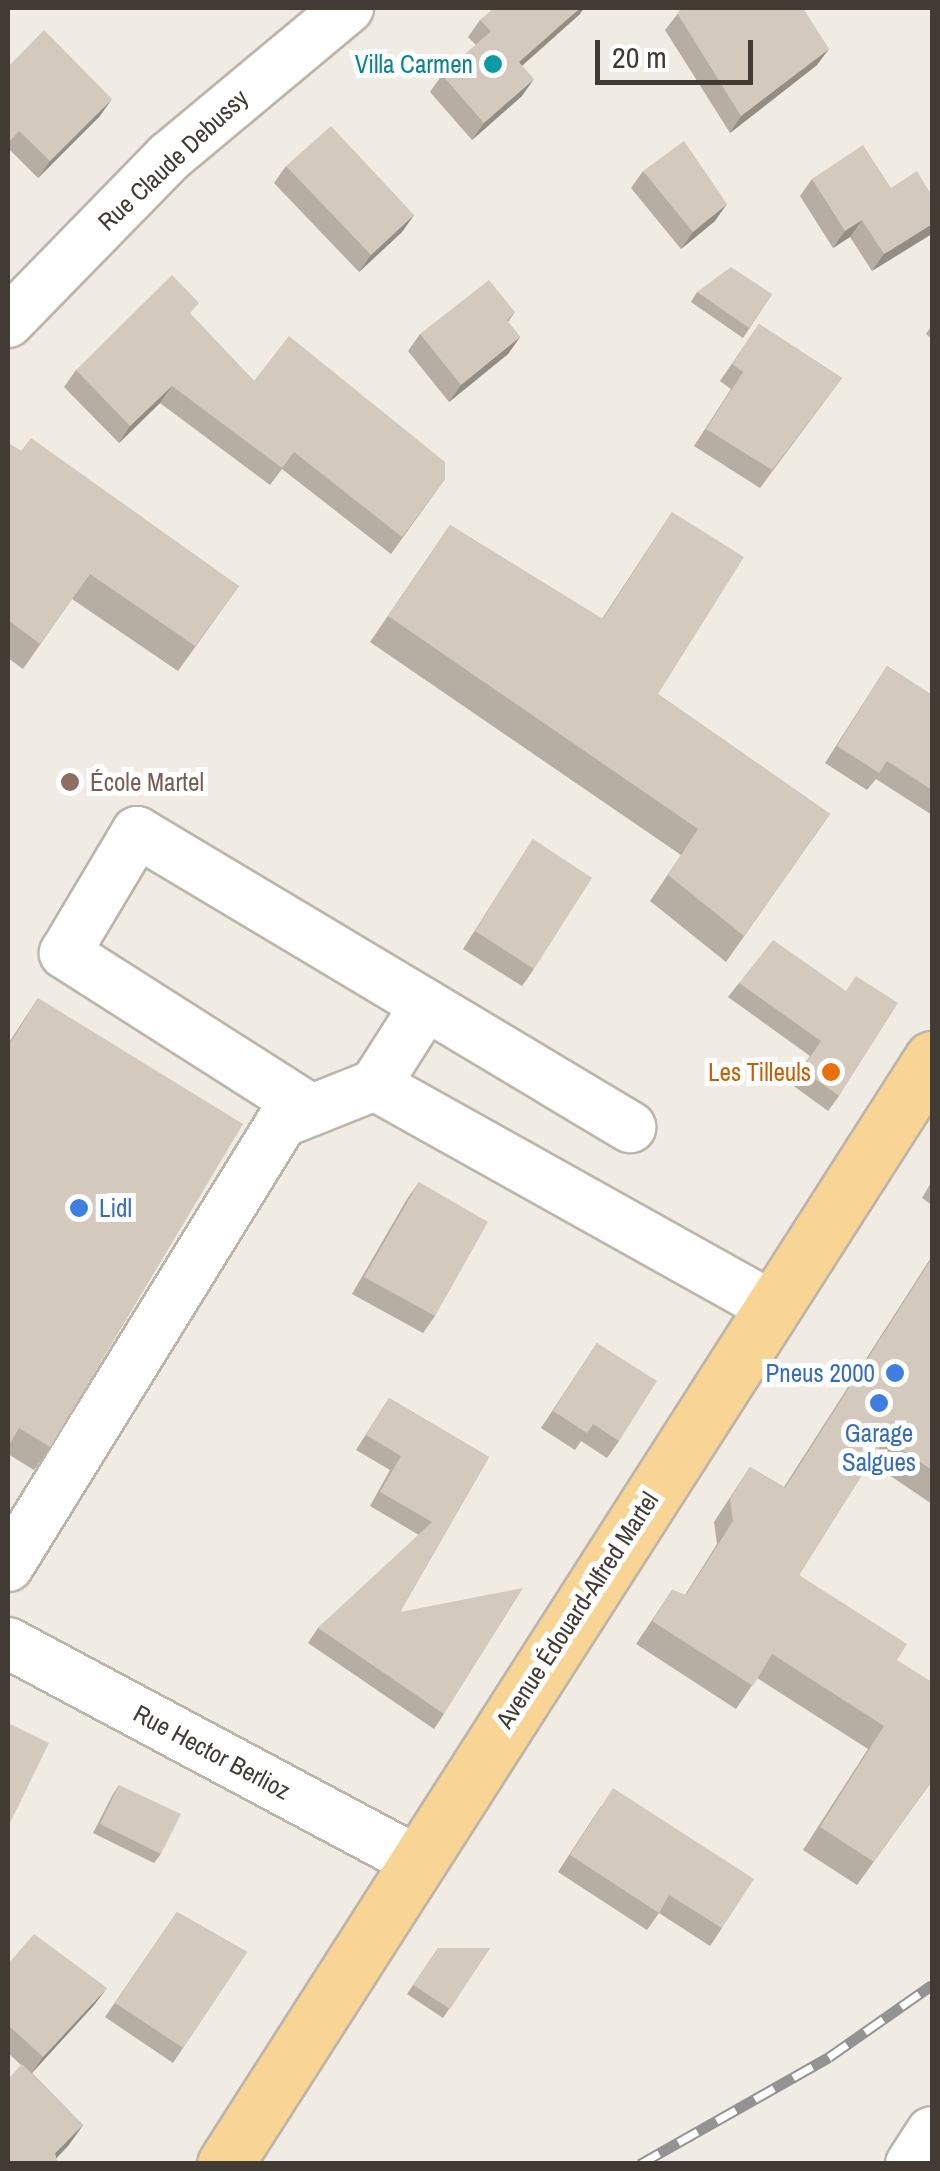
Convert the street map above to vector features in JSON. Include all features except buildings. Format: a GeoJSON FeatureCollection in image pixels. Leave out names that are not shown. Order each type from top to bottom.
{"type":"FeatureCollection","features":[{"type":"Feature","properties":{"kind":"main road","name":"Avenue Édouard-Alfred Martel"},"geometry":{"type":"LineString","coordinates":[[224,2164],[932,1059]]}},
{"type":"Feature","properties":{"kind":"street","name":"Rue Claude Debussy"},"geometry":{"type":"LineString","coordinates":[[8,322],[169,157],[348,8]]}},
{"type":"Feature","properties":{"kind":"street"},"geometry":{"type":"LineString","coordinates":[[312,1110],[65,952],[138,832],[630,1127]]}},
{"type":"Feature","properties":{"kind":"street"},"geometry":{"type":"LineString","coordinates":[[8,1566],[282,1122],[375,1084],[426,1005]]}},
{"type":"Feature","properties":{"kind":"street"},"geometry":{"type":"LineString","coordinates":[[375,1084],[772,1307]]}},
{"type":"Feature","properties":{"kind":"street","name":"Rue Hector Berlioz"},"geometry":{"type":"LineString","coordinates":[[8,1642],[416,1861]]}},
{"type":"Feature","properties":{"kind":"street"},"geometry":{"type":"LineString","coordinates":[[911,2164],[932,2132]]}},
{"type":"Feature","properties":{"kind":"railway"},"geometry":{"type":"LineString","coordinates":[[640,2164],[829,2057],[932,1985]]}},
{"type":"Feature","properties":{"kind":"place","name":"Villa Carmen"},"geometry":{"type":"Point","coordinates":[493,64]}},
{"type":"Feature","properties":{"kind":"place","name":"École Martel"},"geometry":{"type":"Point","coordinates":[70,782]}},
{"type":"Feature","properties":{"kind":"place","name":"Les Tilleuls"},"geometry":{"type":"Point","coordinates":[831,1072]}},
{"type":"Feature","properties":{"kind":"place","name":"Lidl"},"geometry":{"type":"Point","coordinates":[79,1208]}},
{"type":"Feature","properties":{"kind":"place","name":"Pneus 2000"},"geometry":{"type":"Point","coordinates":[895,1373]}},
{"type":"Feature","properties":{"kind":"place","name":"Garage Salgues"},"geometry":{"type":"Point","coordinates":[879,1403]}}]}
